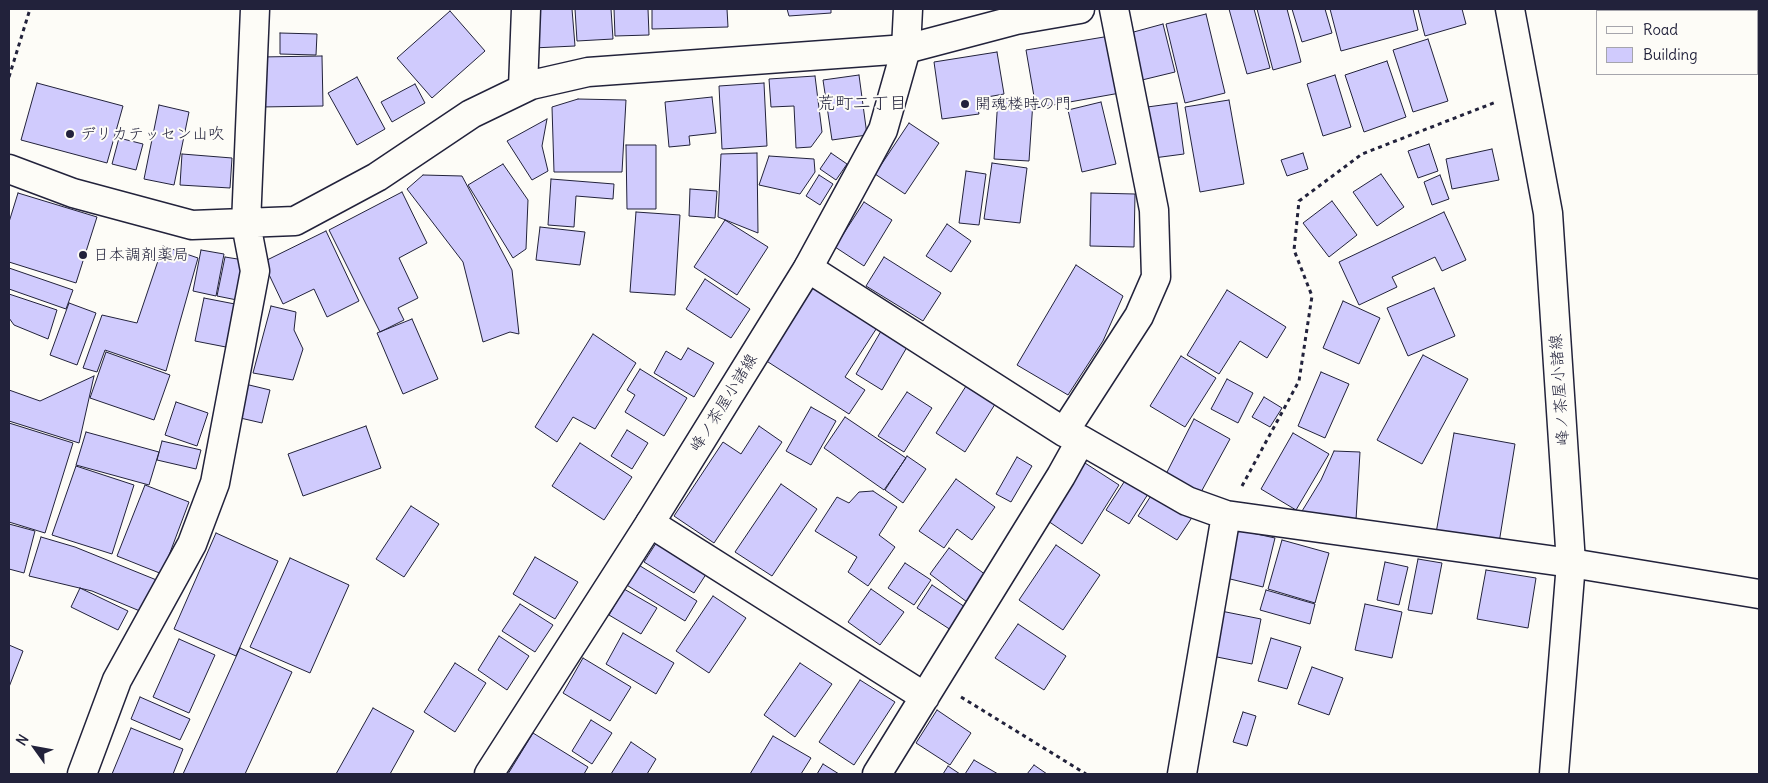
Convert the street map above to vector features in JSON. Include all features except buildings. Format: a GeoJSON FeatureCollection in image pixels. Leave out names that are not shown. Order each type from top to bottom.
{"type":"FeatureCollection","features":[{"type":"Feature","properties":{"kind":"street"},"geometry":{"type":"LineString","coordinates":[[82,774],[117,680],[192,544],[214,482],[256,271],[246,224],[255,9]]}},
{"type":"Feature","properties":{"kind":"street"},"geometry":{"type":"LineString","coordinates":[[523,88],[526,9]]}},
{"type":"Feature","properties":{"kind":"street","name":"峰ノ茶屋小諸線"},"geometry":{"type":"LineString","coordinates":[[488,774],[650,523],[808,268],[883,130],[906,49],[908,9]]}},
{"type":"Feature","properties":{"kind":"street"},"geometry":{"type":"LineString","coordinates":[[9,169],[73,192],[192,225],[295,221],[377,177],[471,114],[531,85],[588,72],[906,49],[1016,20],[1080,9]]}},
{"type":"Feature","properties":{"kind":"street"},"geometry":{"type":"LineString","coordinates":[[877,774],[1061,476],[1072,436],[1139,316],[1156,277],[1154,210],[1114,9]]}},
{"type":"Feature","properties":{"kind":"street","name":"峰ノ茶屋小諸線"},"geometry":{"type":"LineString","coordinates":[[1510,9],[1548,213],[1571,563],[1554,774]]}},
{"type":"Feature","properties":{"kind":"street"},"geometry":{"type":"LineString","coordinates":[[808,268],[1072,436],[1186,500],[1226,515],[1571,563],[1759,594]]}},
{"type":"Feature","properties":{"kind":"street"},"geometry":{"type":"LineString","coordinates":[[1182,774],[1226,515]]}},
{"type":"Feature","properties":{"kind":"street"},"geometry":{"type":"LineString","coordinates":[[650,523],[930,689]]}},
{"type":"Feature","properties":{"kind":"path"},"geometry":{"type":"LineString","coordinates":[[9,77],[30,9]]}},
{"type":"Feature","properties":{"kind":"path"},"geometry":{"type":"LineString","coordinates":[[1226,515],[1299,381],[1312,296],[1294,250],[1300,201],[1362,154],[1525,90]]}},
{"type":"Feature","properties":{"kind":"path"},"geometry":{"type":"LineString","coordinates":[[930,689],[1086,774]]}},
{"type":"Feature","properties":{"kind":"place","name":"開魂楼時の門"},"geometry":{"type":"Point","coordinates":[965,104]}},
{"type":"Feature","properties":{"kind":"place","name":"デリカテッセン山吹"},"geometry":{"type":"Point","coordinates":[70,134]}},
{"type":"Feature","properties":{"kind":"place","name":"日本調剤薬局"},"geometry":{"type":"Point","coordinates":[83,255]}},
{"type":"Feature","properties":{"kind":"district","name":"荒町二丁目"},"geometry":{"type":"Point","coordinates":[862,104]}}]}
